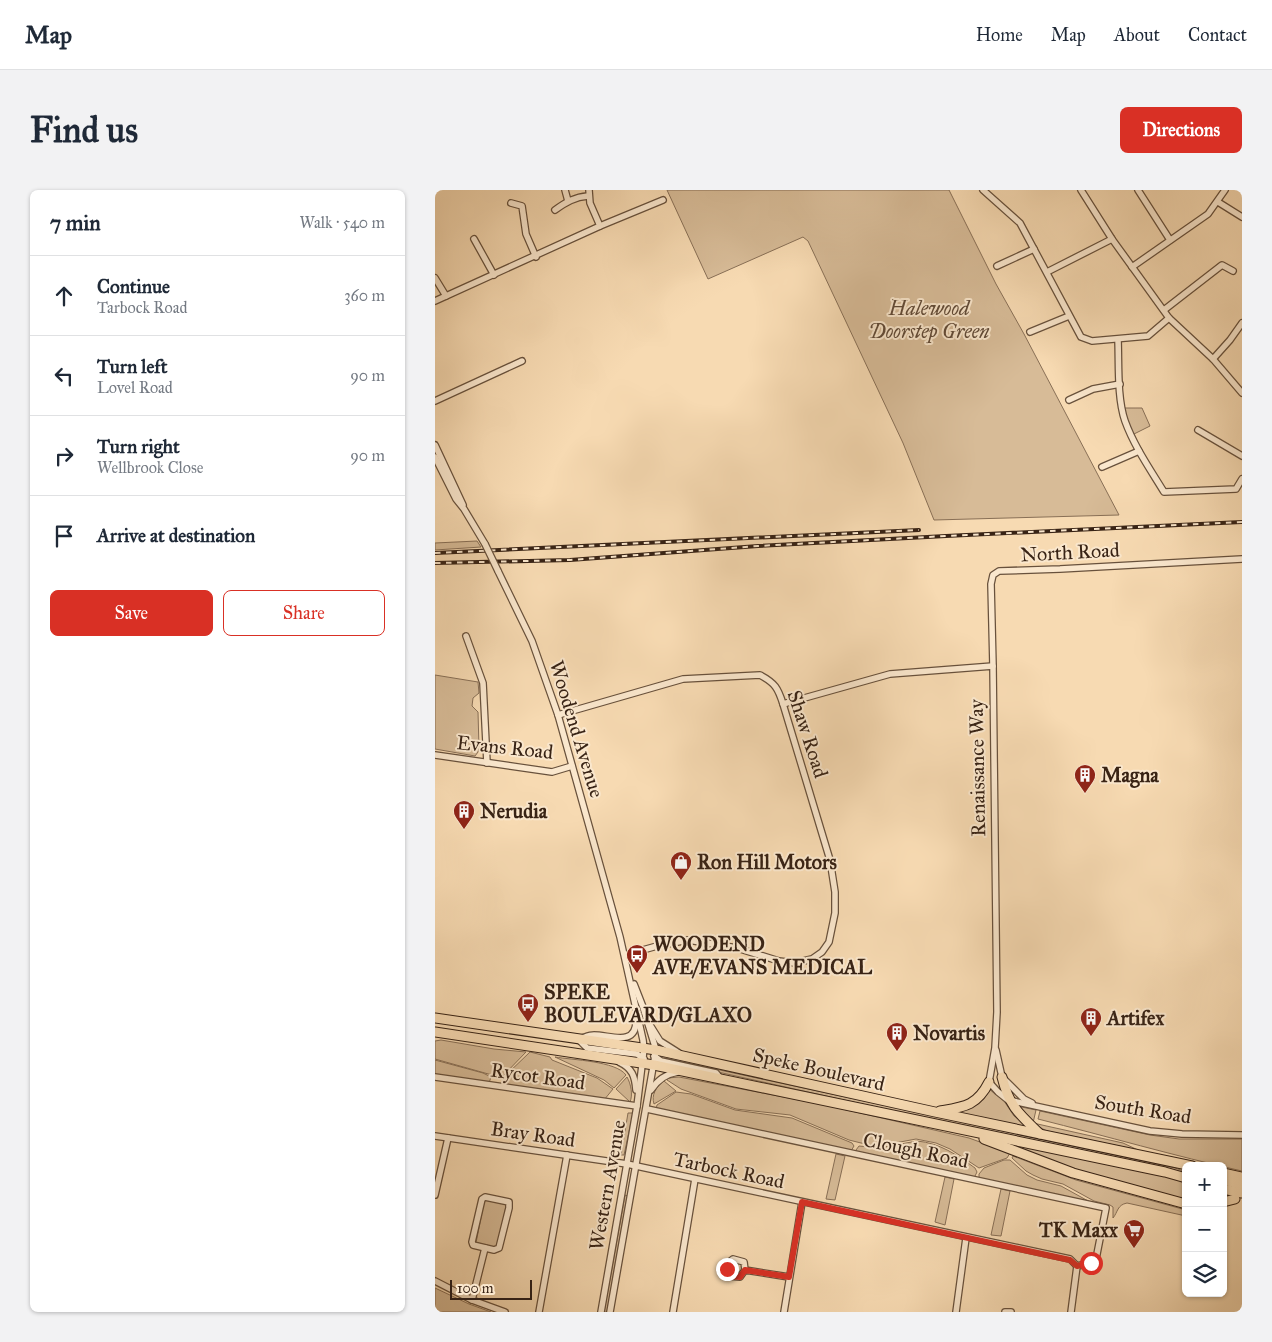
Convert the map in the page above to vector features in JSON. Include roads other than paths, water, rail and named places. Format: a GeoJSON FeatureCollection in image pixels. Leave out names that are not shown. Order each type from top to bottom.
{"type":"FeatureCollection","features":[{"type":"Feature","properties":{"kind":"highway","name":"Speke Boulevard"},"geometry":{"type":"LineString","coordinates":[[435,1018],[578,1039],[643,1057],[690,1058],[1182,1164]]}},
{"type":"Feature","properties":{"kind":"highway","name":"Speke Boulevard"},"geometry":{"type":"LineString","coordinates":[[435,1032],[615,1060],[643,1057],[655,1058],[682,1071],[721,1080],[1182,1177]]}},
{"type":"Feature","properties":{"kind":"highway"},"geometry":{"type":"LineString","coordinates":[[1002,1078],[1009,1100],[1017,1112],[1040,1134]]}},
{"type":"Feature","properties":{"kind":"highway"},"geometry":{"type":"LineString","coordinates":[[935,1112],[959,1108],[975,1102],[984,1092],[989,1082]]}},
{"type":"Feature","properties":{"kind":"highway"},"geometry":{"type":"LineString","coordinates":[[965,1131],[1073,1173],[1182,1203]]}},
{"type":"Feature","properties":{"kind":"highway"},"geometry":{"type":"LineString","coordinates":[[1227,1174],[1242,1177]]}},
{"type":"Feature","properties":{"kind":"highway"},"geometry":{"type":"LineString","coordinates":[[1227,1181],[1242,1185]]}},
{"type":"Feature","properties":{"kind":"highway"},"geometry":{"type":"LineString","coordinates":[[1227,1191],[1239,1196]]}},
{"type":"Feature","properties":{"kind":"highway"},"geometry":{"type":"LineString","coordinates":[[1227,1200],[1239,1196]]}},
{"type":"Feature","properties":{"kind":"street"},"geometry":{"type":"LineString","coordinates":[[565,190],[568,201]]}},
{"type":"Feature","properties":{"kind":"street"},"geometry":{"type":"LineString","coordinates":[[983,190],[1020,223],[1081,337],[1092,341],[1148,336],[1169,318]]}},
{"type":"Feature","properties":{"kind":"street"},"geometry":{"type":"LineString","coordinates":[[1081,190],[1112,239],[1169,318],[1213,359],[1242,393]]}},
{"type":"Feature","properties":{"kind":"street"},"geometry":{"type":"LineString","coordinates":[[1138,190],[1170,240]]}},
{"type":"Feature","properties":{"kind":"street"},"geometry":{"type":"LineString","coordinates":[[1132,267],[1208,214],[1225,190]]}},
{"type":"Feature","properties":{"kind":"street"},"geometry":{"type":"LineString","coordinates":[[555,210],[568,201],[589,193],[593,212],[600,226]]}},
{"type":"Feature","properties":{"kind":"street"},"geometry":{"type":"LineString","coordinates":[[435,302],[600,226],[663,200]]}},
{"type":"Feature","properties":{"kind":"street"},"geometry":{"type":"LineString","coordinates":[[1218,202],[1242,217]]}},
{"type":"Feature","properties":{"kind":"street"},"geometry":{"type":"LineString","coordinates":[[511,203],[522,206],[526,234],[536,257]]}},
{"type":"Feature","properties":{"kind":"street"},"geometry":{"type":"LineString","coordinates":[[474,239],[494,275]]}},
{"type":"Feature","properties":{"kind":"street"},"geometry":{"type":"LineString","coordinates":[[1047,272],[1112,239]]}},
{"type":"Feature","properties":{"kind":"street"},"geometry":{"type":"LineString","coordinates":[[997,266],[1034,249]]}},
{"type":"Feature","properties":{"kind":"street"},"geometry":{"type":"LineString","coordinates":[[1164,310],[1222,265],[1233,271]]}},
{"type":"Feature","properties":{"kind":"street"},"geometry":{"type":"LineString","coordinates":[[435,278],[447,296]]}},
{"type":"Feature","properties":{"kind":"street"},"geometry":{"type":"LineString","coordinates":[[1030,332],[1069,316]]}},
{"type":"Feature","properties":{"kind":"street"},"geometry":{"type":"LineString","coordinates":[[1213,359],[1242,323]]}},
{"type":"Feature","properties":{"kind":"street"},"geometry":{"type":"LineString","coordinates":[[1119,340],[1120,384],[1125,421],[1139,451],[1164,492],[1236,489],[1242,479]]}},
{"type":"Feature","properties":{"kind":"street"},"geometry":{"type":"LineString","coordinates":[[435,401],[522,361]]}},
{"type":"Feature","properties":{"kind":"street"},"geometry":{"type":"LineString","coordinates":[[1069,400],[1093,389],[1120,384]]}},
{"type":"Feature","properties":{"kind":"street"},"geometry":{"type":"LineString","coordinates":[[1197,430],[1242,456]]}},
{"type":"Feature","properties":{"kind":"street","name":"Woodend Avenue"},"geometry":{"type":"LineString","coordinates":[[435,445],[460,496],[464,509]]}},
{"type":"Feature","properties":{"kind":"street"},"geometry":{"type":"LineString","coordinates":[[1103,467],[1139,451]]}},
{"type":"Feature","properties":{"kind":"street","name":"Woodend Avenue"},"geometry":{"type":"LineString","coordinates":[[435,456],[456,499],[485,544],[498,571],[531,641],[558,715],[625,956],[637,1013],[643,1057]]}},
{"type":"Feature","properties":{"kind":"street","name":"North Road"},"geometry":{"type":"LineString","coordinates":[[993,666],[991,584],[993,575],[999,571],[1070,569],[1242,558]]}},
{"type":"Feature","properties":{"kind":"street"},"geometry":{"type":"LineString","coordinates":[[466,636],[483,682],[487,763]]}},
{"type":"Feature","properties":{"kind":"street"},"geometry":{"type":"LineString","coordinates":[[783,704],[890,674],[993,666]]}},
{"type":"Feature","properties":{"kind":"street","name":"Renaissance Way"},"geometry":{"type":"LineString","coordinates":[[989,1082],[995,1048],[997,1012],[993,666]]}},
{"type":"Feature","properties":{"kind":"street","name":"Shaw Road"},"geometry":{"type":"LineString","coordinates":[[558,715],[683,679],[760,675],[769,679],[777,687],[783,704],[830,860],[835,892],[835,912],[830,937],[822,952],[812,959],[795,963],[779,961],[737,948],[688,940],[657,946],[625,956]]}},
{"type":"Feature","properties":{"kind":"street","name":"Evans Road"},"geometry":{"type":"LineString","coordinates":[[435,756],[552,772],[572,766]]}},
{"type":"Feature","properties":{"kind":"street","name":"Woodend Avenue"},"geometry":{"type":"LineString","coordinates":[[628,971],[643,1007],[655,1058]]}},
{"type":"Feature","properties":{"kind":"street"},"geometry":{"type":"LineString","coordinates":[[643,1007],[652,1029],[660,1041],[690,1058]]}},
{"type":"Feature","properties":{"kind":"street"},"geometry":{"type":"LineString","coordinates":[[578,1039],[593,1035],[622,1038],[629,1036],[636,1026],[637,1013]]}},
{"type":"Feature","properties":{"kind":"street"},"geometry":{"type":"LineString","coordinates":[[995,1048],[1002,1078]]}},
{"type":"Feature","properties":{"kind":"street","name":"Western Avenue"},"geometry":{"type":"LineString","coordinates":[[601,1312],[627,1164],[643,1057]]}},
{"type":"Feature","properties":{"kind":"street"},"geometry":{"type":"LineString","coordinates":[[655,1058],[715,1073],[721,1080]]}},
{"type":"Feature","properties":{"kind":"street","name":"Western Avenue"},"geometry":{"type":"LineString","coordinates":[[610,1312],[655,1058]]}},
{"type":"Feature","properties":{"kind":"street"},"geometry":{"type":"LineString","coordinates":[[615,1060],[629,1067],[632,1072],[637,1103]]}},
{"type":"Feature","properties":{"kind":"street"},"geometry":{"type":"LineString","coordinates":[[649,1094],[657,1080],[673,1072],[682,1071]]}},
{"type":"Feature","properties":{"kind":"street","name":"Rycot Road"},"geometry":{"type":"LineString","coordinates":[[435,1077],[637,1103]]}},
{"type":"Feature","properties":{"kind":"street","name":"South Road"},"geometry":{"type":"LineString","coordinates":[[1002,1078],[1023,1099],[1040,1106]]}},
{"type":"Feature","properties":{"kind":"street"},"geometry":{"type":"LineString","coordinates":[[989,1082],[1009,1100]]}},
{"type":"Feature","properties":{"kind":"street","name":"South Road"},"geometry":{"type":"LineString","coordinates":[[1009,1100],[1150,1131],[1194,1135],[1242,1135]]}},
{"type":"Feature","properties":{"kind":"street","name":"Clough Road"},"geometry":{"type":"LineString","coordinates":[[647,1109],[1106,1208],[1096,1259],[1091,1263],[1077,1266]]}},
{"type":"Feature","properties":{"kind":"street","name":"Bray Road"},"geometry":{"type":"LineString","coordinates":[[435,1136],[635,1166]]}},
{"type":"Feature","properties":{"kind":"street"},"geometry":{"type":"LineString","coordinates":[[435,1194],[447,1138]]}},
{"type":"Feature","properties":{"kind":"street"},"geometry":{"type":"LineString","coordinates":[[539,1312],[567,1155]]}},
{"type":"Feature","properties":{"kind":"street","name":"Tarbock Road"},"geometry":{"type":"LineString","coordinates":[[635,1166],[1070,1260],[1077,1266]]}},
{"type":"Feature","properties":{"kind":"street"},"geometry":{"type":"LineString","coordinates":[[673,1312],[695,1179]]}},
{"type":"Feature","properties":{"kind":"street"},"geometry":{"type":"LineString","coordinates":[[485,1197],[509,1202],[499,1248],[494,1250],[485,1248],[473,1245],[472,1242],[482,1199],[485,1197]]}},
{"type":"Feature","properties":{"kind":"street"},"geometry":{"type":"LineString","coordinates":[[784,1312],[802,1202]]}},
{"type":"Feature","properties":{"kind":"street"},"geometry":{"type":"LineString","coordinates":[[957,1312],[966,1238]]}},
{"type":"Feature","properties":{"kind":"street"},"geometry":{"type":"LineString","coordinates":[[472,1300],[485,1248]]}},
{"type":"Feature","properties":{"kind":"street"},"geometry":{"type":"LineString","coordinates":[[1071,1312],[1077,1266]]}},
{"type":"Feature","properties":{"kind":"street"},"geometry":{"type":"LineString","coordinates":[[745,1270],[789,1277]]}},
{"type":"Feature","properties":{"kind":"street"},"geometry":{"type":"LineString","coordinates":[[435,1281],[472,1300],[505,1312]]}},
{"type":"Feature","properties":{"kind":"street"},"geometry":{"type":"LineString","coordinates":[[1005,1312],[1011,1312]]}},
{"type":"Feature","properties":{"kind":"railway"},"geometry":{"type":"LineString","coordinates":[[435,563],[570,560],[758,546],[1242,522]]}},
{"type":"Feature","properties":{"kind":"railway"},"geometry":{"type":"LineString","coordinates":[[435,553],[919,530]]}},
{"type":"Feature","properties":{"kind":"place","name":"Magna"},"geometry":{"type":"Point","coordinates":[1085,794]}},
{"type":"Feature","properties":{"kind":"place","name":"Nerudia"},"geometry":{"type":"Point","coordinates":[464,830]}},
{"type":"Feature","properties":{"kind":"place","name":"Ron Hill Motors"},"geometry":{"type":"Point","coordinates":[681,881]}},
{"type":"Feature","properties":{"kind":"place","name":"WOODEND AVE/EVANS MEDICAL"},"geometry":{"type":"Point","coordinates":[637,974]}},
{"type":"Feature","properties":{"kind":"place","name":"SPEKE BOULEVARD/GLAXO"},"geometry":{"type":"Point","coordinates":[528,1023]}},
{"type":"Feature","properties":{"kind":"place","name":"Artifex"},"geometry":{"type":"Point","coordinates":[1091,1037]}},
{"type":"Feature","properties":{"kind":"place","name":"Novartis"},"geometry":{"type":"Point","coordinates":[897,1052]}},
{"type":"Feature","properties":{"kind":"place","name":"TK Maxx"},"geometry":{"type":"Point","coordinates":[1134,1249]}},
{"type":"Feature","properties":{"kind":"park label","name":"Halewood Doorstep Green"},"geometry":{"type":"Point","coordinates":[929,320]}}]}
